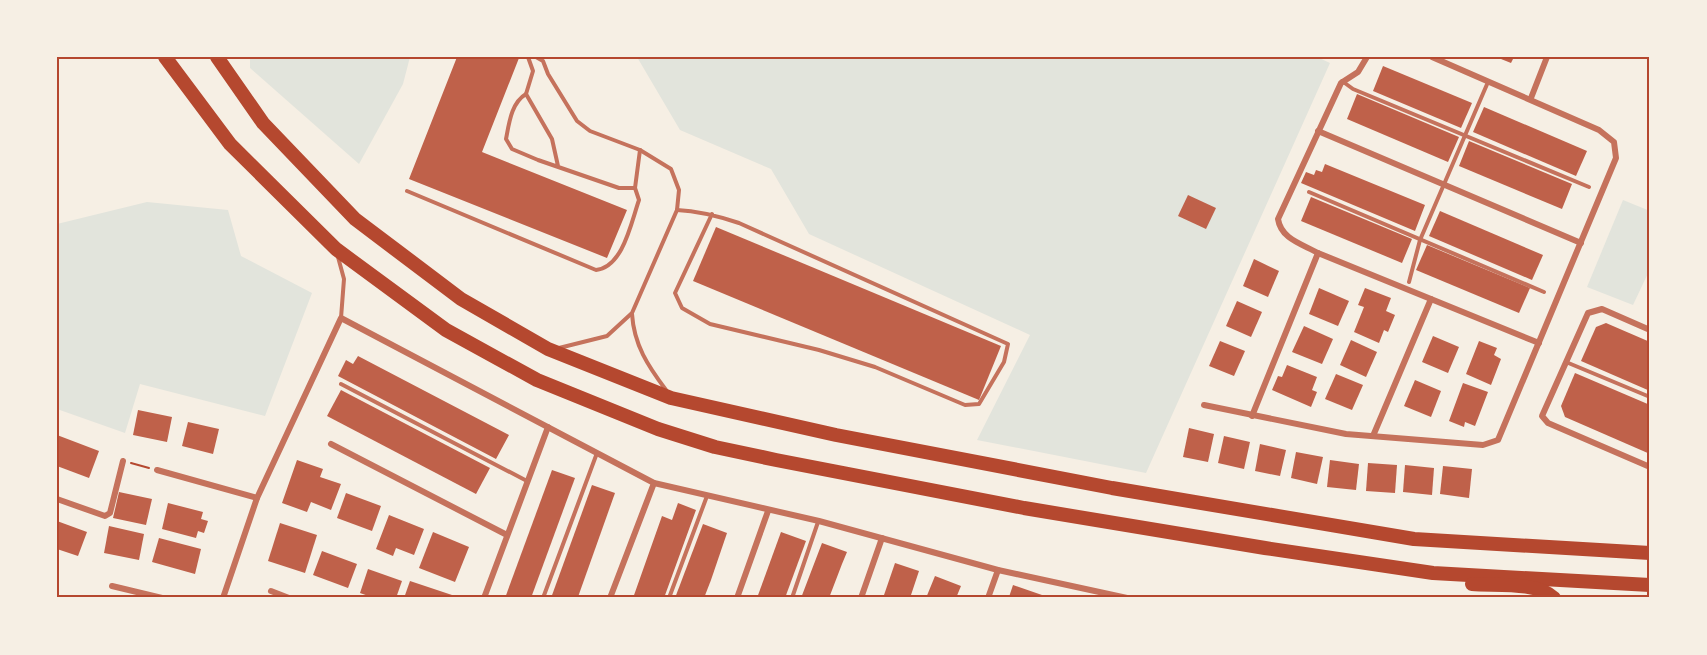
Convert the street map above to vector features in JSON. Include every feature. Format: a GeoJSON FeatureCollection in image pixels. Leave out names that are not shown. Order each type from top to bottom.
{"type":"FeatureCollection","features":[{"type":"Feature","properties":{"kind":"highway"},"geometry":{"type":"LineString","coordinates":[[165,57],[230,144],[336,249],[446,330],[537,380],[658,429],[715,447],[1024,508],[1433,573],[1650,585]]}},
{"type":"Feature","properties":{"kind":"highway"},"geometry":{"type":"LineString","coordinates":[[217,57],[263,123],[355,219],[461,299],[548,350],[671,398],[836,435],[1112,488],[1414,539],[1650,553]]}},
{"type":"Feature","properties":{"kind":"highway"},"geometry":{"type":"LineString","coordinates":[[1433,573],[1472,584],[1536,589],[1548,592],[1554,598]]}},
{"type":"Feature","properties":{"kind":"street"},"geometry":{"type":"LineString","coordinates":[[1367,57],[1358,72],[1342,81],[1318,131],[1278,219],[1284,235],[1318,253],[1539,343]]}},
{"type":"Feature","properties":{"kind":"street"},"geometry":{"type":"LineString","coordinates":[[1204,405],[1346,434],[1483,446],[1492,443],[1502,432],[1616,158],[1614,142],[1599,130],[1531,98],[1432,57]]}},
{"type":"Feature","properties":{"kind":"street"},"geometry":{"type":"LineString","coordinates":[[1531,98],[1547,57]]}},
{"type":"Feature","properties":{"kind":"street"},"geometry":{"type":"LineString","coordinates":[[1318,131],[1581,243]]}},
{"type":"Feature","properties":{"kind":"street"},"geometry":{"type":"LineString","coordinates":[[1252,416],[1318,253]]}},
{"type":"Feature","properties":{"kind":"street"},"geometry":{"type":"LineString","coordinates":[[1372,436],[1431,299]]}},
{"type":"Feature","properties":{"kind":"street"},"geometry":{"type":"LineString","coordinates":[[1650,330],[1602,309],[1588,313],[1542,416],[1557,427],[1650,467]]}},
{"type":"Feature","properties":{"kind":"street"},"geometry":{"type":"LineString","coordinates":[[223,598],[257,498],[341,318],[654,483],[819,521],[998,570],[1127,598]]}},
{"type":"Feature","properties":{"kind":"street"},"geometry":{"type":"LineString","coordinates":[[484,598],[548,427]]}},
{"type":"Feature","properties":{"kind":"street"},"geometry":{"type":"LineString","coordinates":[[331,444],[507,535]]}},
{"type":"Feature","properties":{"kind":"street"},"geometry":{"type":"LineString","coordinates":[[57,500],[105,516],[110,513],[123,461]]}},
{"type":"Feature","properties":{"kind":"street"},"geometry":{"type":"LineString","coordinates":[[157,470],[257,498]]}},
{"type":"Feature","properties":{"kind":"street"},"geometry":{"type":"LineString","coordinates":[[610,598],[654,483]]}},
{"type":"Feature","properties":{"kind":"street"},"geometry":{"type":"LineString","coordinates":[[737,598],[768,511]]}},
{"type":"Feature","properties":{"kind":"street"},"geometry":{"type":"LineString","coordinates":[[861,598],[882,538]]}},
{"type":"Feature","properties":{"kind":"street"},"geometry":{"type":"LineString","coordinates":[[987,598],[998,570]]}},
{"type":"Feature","properties":{"kind":"street"},"geometry":{"type":"LineString","coordinates":[[112,586],[162,598]]}},
{"type":"Feature","properties":{"kind":"street"},"geometry":{"type":"LineString","coordinates":[[271,591],[289,598]]}},
{"type":"Feature","properties":{"kind":"lane"},"geometry":{"type":"LineString","coordinates":[[528,57],[532,71],[526,94],[552,139],[558,166]]}},
{"type":"Feature","properties":{"kind":"lane"},"geometry":{"type":"LineString","coordinates":[[536,57],[543,61],[548,74],[577,120],[590,131],[640,150],[671,169],[679,190],[677,210],[632,313],[607,336],[577,345],[548,350]]}},
{"type":"Feature","properties":{"kind":"lane"},"geometry":{"type":"LineString","coordinates":[[1342,81],[1353,89],[1589,188]]}},
{"type":"Feature","properties":{"kind":"lane"},"geometry":{"type":"LineString","coordinates":[[1409,282],[1420,240],[1442,184],[1488,81]]}},
{"type":"Feature","properties":{"kind":"lane"},"geometry":{"type":"LineString","coordinates":[[526,94],[519,98],[511,115],[506,139],[512,149],[619,188],[635,188]]}},
{"type":"Feature","properties":{"kind":"lane"},"geometry":{"type":"LineString","coordinates":[[407,191],[596,270],[607,269],[616,260],[639,200],[635,188],[640,150]]}},
{"type":"Feature","properties":{"kind":"lane"},"geometry":{"type":"LineString","coordinates":[[1310,192],[1544,292]]}},
{"type":"Feature","properties":{"kind":"lane"},"geometry":{"type":"LineString","coordinates":[[677,210],[712,214],[739,224],[1008,344],[1004,362],[979,404],[965,405],[875,367],[819,350],[710,324],[682,308],[675,293],[712,214]]}},
{"type":"Feature","properties":{"kind":"lane"},"geometry":{"type":"LineString","coordinates":[[336,249],[344,279],[341,318]]}},
{"type":"Feature","properties":{"kind":"lane"},"geometry":{"type":"LineString","coordinates":[[632,313],[633,336],[647,364],[671,398]]}},
{"type":"Feature","properties":{"kind":"lane"},"geometry":{"type":"LineString","coordinates":[[1566,362],[1650,397]]}},
{"type":"Feature","properties":{"kind":"lane"},"geometry":{"type":"LineString","coordinates":[[341,384],[527,482]]}},
{"type":"Feature","properties":{"kind":"lane"},"geometry":{"type":"LineString","coordinates":[[543,598],[597,453]]}},
{"type":"Feature","properties":{"kind":"lane"},"geometry":{"type":"LineString","coordinates":[[669,598],[707,496]]}},
{"type":"Feature","properties":{"kind":"lane"},"geometry":{"type":"LineString","coordinates":[[792,598],[819,521]]}},
{"type":"Feature","properties":{"kind":"path"},"geometry":{"type":"LineString","coordinates":[[123,461],[157,470]]}},
{"type":"Feature","properties":{"kind":"shaded area"},"geometry":{"type":"Polygon","coordinates":[[[250,57],[410,57],[403,84],[359,164],[250,68],[250,57]]]}},
{"type":"Feature","properties":{"kind":"shaded area"},"geometry":{"type":"Polygon","coordinates":[[[637,57],[1317,57],[1330,63],[1146,473],[977,440],[1030,335],[809,234],[771,169],[680,130],[637,57]]]}},
{"type":"Feature","properties":{"kind":"shaded area"},"geometry":{"type":"Polygon","coordinates":[[[1623,200],[1650,211],[1650,269],[1633,305],[1587,287],[1623,200]]]}},
{"type":"Feature","properties":{"kind":"shaded area"},"geometry":{"type":"Polygon","coordinates":[[[147,202],[228,210],[241,256],[312,293],[265,416],[140,384],[125,433],[57,409],[57,224],[147,202]]]}},
{"type":"Feature","properties":{"kind":"building"},"geometry":{"type":"Polygon","coordinates":[[[457,57],[519,58],[482,152],[627,210],[607,258],[409,179],[457,57]]]}},
{"type":"Feature","properties":{"kind":"building"},"geometry":{"type":"Polygon","coordinates":[[[1496,57],[1514,57],[1511,63],[1496,57]]]}},
{"type":"Feature","properties":{"kind":"building"},"geometry":{"type":"Polygon","coordinates":[[[1383,66],[1472,103],[1461,128],[1373,91],[1383,66]]]}},
{"type":"Feature","properties":{"kind":"building"},"geometry":{"type":"Polygon","coordinates":[[[1357,94],[1459,137],[1448,162],[1347,119],[1357,94]]]}},
{"type":"Feature","properties":{"kind":"building"},"geometry":{"type":"Polygon","coordinates":[[[1484,107],[1587,151],[1576,176],[1473,132],[1484,107]]]}},
{"type":"Feature","properties":{"kind":"building"},"geometry":{"type":"Polygon","coordinates":[[[1469,141],[1572,184],[1562,209],[1459,166],[1469,141]]]}},
{"type":"Feature","properties":{"kind":"building"},"geometry":{"type":"Polygon","coordinates":[[[1325,164],[1425,205],[1415,231],[1301,183],[1306,172],[1314,175],[1316,170],[1322,172],[1325,164]]]}},
{"type":"Feature","properties":{"kind":"building"},"geometry":{"type":"Polygon","coordinates":[[[1188,195],[1216,208],[1206,229],[1178,216],[1188,195]]]}},
{"type":"Feature","properties":{"kind":"building"},"geometry":{"type":"Polygon","coordinates":[[[1311,197],[1412,239],[1402,263],[1301,221],[1311,197]]]}},
{"type":"Feature","properties":{"kind":"building"},"geometry":{"type":"Polygon","coordinates":[[[1440,211],[1543,255],[1532,280],[1429,236],[1440,211]]]}},
{"type":"Feature","properties":{"kind":"building"},"geometry":{"type":"Polygon","coordinates":[[[716,227],[1001,346],[979,400],[693,281],[716,227]]]}},
{"type":"Feature","properties":{"kind":"building"},"geometry":{"type":"Polygon","coordinates":[[[1427,245],[1530,288],[1519,313],[1416,270],[1427,245]]]}},
{"type":"Feature","properties":{"kind":"building"},"geometry":{"type":"Polygon","coordinates":[[[1254,259],[1279,271],[1268,297],[1243,286],[1254,259]]]}},
{"type":"Feature","properties":{"kind":"building"},"geometry":{"type":"Polygon","coordinates":[[[1319,288],[1349,301],[1338,326],[1309,314],[1319,288]]]}},
{"type":"Feature","properties":{"kind":"building"},"geometry":{"type":"Polygon","coordinates":[[[1365,288],[1391,298],[1386,311],[1395,315],[1388,332],[1384,330],[1379,343],[1354,332],[1364,307],[1358,305],[1365,288]]]}},
{"type":"Feature","properties":{"kind":"building"},"geometry":{"type":"Polygon","coordinates":[[[1237,301],[1262,312],[1251,337],[1226,326],[1237,301]]]}},
{"type":"Feature","properties":{"kind":"building"},"geometry":{"type":"Polygon","coordinates":[[[1606,323],[1650,342],[1650,391],[1581,361],[1596,327],[1606,323]]]}},
{"type":"Feature","properties":{"kind":"building"},"geometry":{"type":"Polygon","coordinates":[[[1304,326],[1333,339],[1322,364],[1292,352],[1304,326]]]}},
{"type":"Feature","properties":{"kind":"building"},"geometry":{"type":"Polygon","coordinates":[[[1433,336],[1459,347],[1448,373],[1422,362],[1433,336]]]}},
{"type":"Feature","properties":{"kind":"building"},"geometry":{"type":"Polygon","coordinates":[[[1351,340],[1377,352],[1366,377],[1340,365],[1351,340]]]}},
{"type":"Feature","properties":{"kind":"building"},"geometry":{"type":"Polygon","coordinates":[[[1220,341],[1245,351],[1234,376],[1209,366],[1220,341]]]}},
{"type":"Feature","properties":{"kind":"building"},"geometry":{"type":"Polygon","coordinates":[[[1479,341],[1497,348],[1494,355],[1501,359],[1491,385],[1466,374],[1479,341]]]}},
{"type":"Feature","properties":{"kind":"building"},"geometry":{"type":"Polygon","coordinates":[[[358,356],[509,435],[496,459],[338,376],[346,360],[353,364],[358,356]]]}},
{"type":"Feature","properties":{"kind":"building"},"geometry":{"type":"Polygon","coordinates":[[[1287,365],[1317,377],[1312,390],[1317,392],[1311,407],[1272,390],[1278,376],[1282,377],[1287,365]]]}},
{"type":"Feature","properties":{"kind":"building"},"geometry":{"type":"Polygon","coordinates":[[[1575,373],[1650,405],[1650,454],[1565,417],[1561,406],[1575,373]]]}},
{"type":"Feature","properties":{"kind":"building"},"geometry":{"type":"Polygon","coordinates":[[[1336,374],[1363,385],[1352,410],[1325,399],[1336,374]]]}},
{"type":"Feature","properties":{"kind":"building"},"geometry":{"type":"Polygon","coordinates":[[[1415,380],[1441,391],[1431,417],[1404,406],[1415,380]]]}},
{"type":"Feature","properties":{"kind":"building"},"geometry":{"type":"Polygon","coordinates":[[[1463,383],[1488,392],[1475,426],[1465,422],[1464,427],[1449,421],[1463,383]]]}},
{"type":"Feature","properties":{"kind":"building"},"geometry":{"type":"Polygon","coordinates":[[[341,390],[490,468],[476,494],[327,416],[341,390]]]}},
{"type":"Feature","properties":{"kind":"building"},"geometry":{"type":"Polygon","coordinates":[[[138,410],[172,417],[167,442],[133,435],[138,410]]]}},
{"type":"Feature","properties":{"kind":"building"},"geometry":{"type":"Polygon","coordinates":[[[188,422],[219,429],[213,454],[182,446],[188,422]]]}},
{"type":"Feature","properties":{"kind":"building"},"geometry":{"type":"Polygon","coordinates":[[[1189,428],[1214,434],[1208,462],[1183,457],[1189,428]]]}},
{"type":"Feature","properties":{"kind":"building"},"geometry":{"type":"Polygon","coordinates":[[[57,435],[99,451],[89,478],[57,466],[57,435]]]}},
{"type":"Feature","properties":{"kind":"building"},"geometry":{"type":"Polygon","coordinates":[[[1224,436],[1250,442],[1244,469],[1218,463],[1224,436]]]}},
{"type":"Feature","properties":{"kind":"building"},"geometry":{"type":"Polygon","coordinates":[[[1260,444],[1286,450],[1280,476],[1255,471],[1260,444]]]}},
{"type":"Feature","properties":{"kind":"building"},"geometry":{"type":"Polygon","coordinates":[[[1296,452],[1323,457],[1317,484],[1291,478],[1296,452]]]}},
{"type":"Feature","properties":{"kind":"building"},"geometry":{"type":"Polygon","coordinates":[[[297,460],[323,469],[320,477],[341,484],[331,510],[311,502],[307,512],[282,503],[297,460]]]}},
{"type":"Feature","properties":{"kind":"building"},"geometry":{"type":"Polygon","coordinates":[[[1330,460],[1359,464],[1356,490],[1327,487],[1330,460]]]}},
{"type":"Feature","properties":{"kind":"building"},"geometry":{"type":"Polygon","coordinates":[[[1368,463],[1397,465],[1395,493],[1366,491],[1368,463]]]}},
{"type":"Feature","properties":{"kind":"building"},"geometry":{"type":"Polygon","coordinates":[[[1405,465],[1434,468],[1432,495],[1403,492],[1405,465]]]}},
{"type":"Feature","properties":{"kind":"building"},"geometry":{"type":"Polygon","coordinates":[[[1443,466],[1472,469],[1469,498],[1440,494],[1443,466]]]}},
{"type":"Feature","properties":{"kind":"building"},"geometry":{"type":"Polygon","coordinates":[[[552,470],[575,478],[531,598],[505,598],[552,470]]]}},
{"type":"Feature","properties":{"kind":"building"},"geometry":{"type":"Polygon","coordinates":[[[592,485],[615,493],[578,597],[551,598],[592,485]]]}},
{"type":"Feature","properties":{"kind":"building"},"geometry":{"type":"Polygon","coordinates":[[[119,492],[152,499],[146,525],[113,518],[119,492]]]}},
{"type":"Feature","properties":{"kind":"building"},"geometry":{"type":"Polygon","coordinates":[[[346,493],[381,506],[372,531],[337,518],[346,493]]]}},
{"type":"Feature","properties":{"kind":"building"},"geometry":{"type":"Polygon","coordinates":[[[168,503],[203,512],[201,519],[208,521],[204,533],[198,531],[196,538],[162,529],[168,503]]]}},
{"type":"Feature","properties":{"kind":"building"},"geometry":{"type":"Polygon","coordinates":[[[678,503],[696,510],[664,598],[633,598],[662,516],[672,520],[678,503]]]}},
{"type":"Feature","properties":{"kind":"building"},"geometry":{"type":"Polygon","coordinates":[[[389,515],[424,529],[414,555],[396,548],[393,556],[376,549],[389,515]]]}},
{"type":"Feature","properties":{"kind":"building"},"geometry":{"type":"Polygon","coordinates":[[[57,521],[87,532],[78,556],[57,549],[57,521]]]}},
{"type":"Feature","properties":{"kind":"building"},"geometry":{"type":"Polygon","coordinates":[[[280,523],[317,535],[305,573],[268,561],[280,523]]]}},
{"type":"Feature","properties":{"kind":"building"},"geometry":{"type":"Polygon","coordinates":[[[703,524],[727,533],[711,580],[704,598],[675,598],[703,524]]]}},
{"type":"Feature","properties":{"kind":"building"},"geometry":{"type":"Polygon","coordinates":[[[109,526],[144,534],[139,560],[104,553],[109,526]]]}},
{"type":"Feature","properties":{"kind":"building"},"geometry":{"type":"Polygon","coordinates":[[[433,532],[469,547],[455,582],[419,568],[433,532]]]}},
{"type":"Feature","properties":{"kind":"building"},"geometry":{"type":"Polygon","coordinates":[[[781,532],[806,541],[785,598],[757,598],[781,532]]]}},
{"type":"Feature","properties":{"kind":"building"},"geometry":{"type":"Polygon","coordinates":[[[159,538],[201,549],[195,574],[152,562],[159,538]]]}},
{"type":"Feature","properties":{"kind":"building"},"geometry":{"type":"Polygon","coordinates":[[[822,543],[847,552],[829,598],[801,598],[822,543]]]}},
{"type":"Feature","properties":{"kind":"building"},"geometry":{"type":"Polygon","coordinates":[[[322,551],[357,564],[348,588],[313,575],[322,551]]]}},
{"type":"Feature","properties":{"kind":"building"},"geometry":{"type":"Polygon","coordinates":[[[895,563],[919,571],[910,598],[883,598],[895,563]]]}},
{"type":"Feature","properties":{"kind":"building"},"geometry":{"type":"Polygon","coordinates":[[[368,569],[402,581],[396,598],[374,598],[360,593],[368,569]]]}},
{"type":"Feature","properties":{"kind":"building"},"geometry":{"type":"Polygon","coordinates":[[[935,576],[961,586],[956,598],[926,598],[935,576]]]}},
{"type":"Feature","properties":{"kind":"building"},"geometry":{"type":"Polygon","coordinates":[[[410,581],[452,595],[451,598],[404,598],[410,581]]]}},
{"type":"Feature","properties":{"kind":"building"},"geometry":{"type":"Polygon","coordinates":[[[1013,585],[1042,595],[1041,598],[1003,598],[1004,596],[1009,597],[1013,585]]]}}]}
